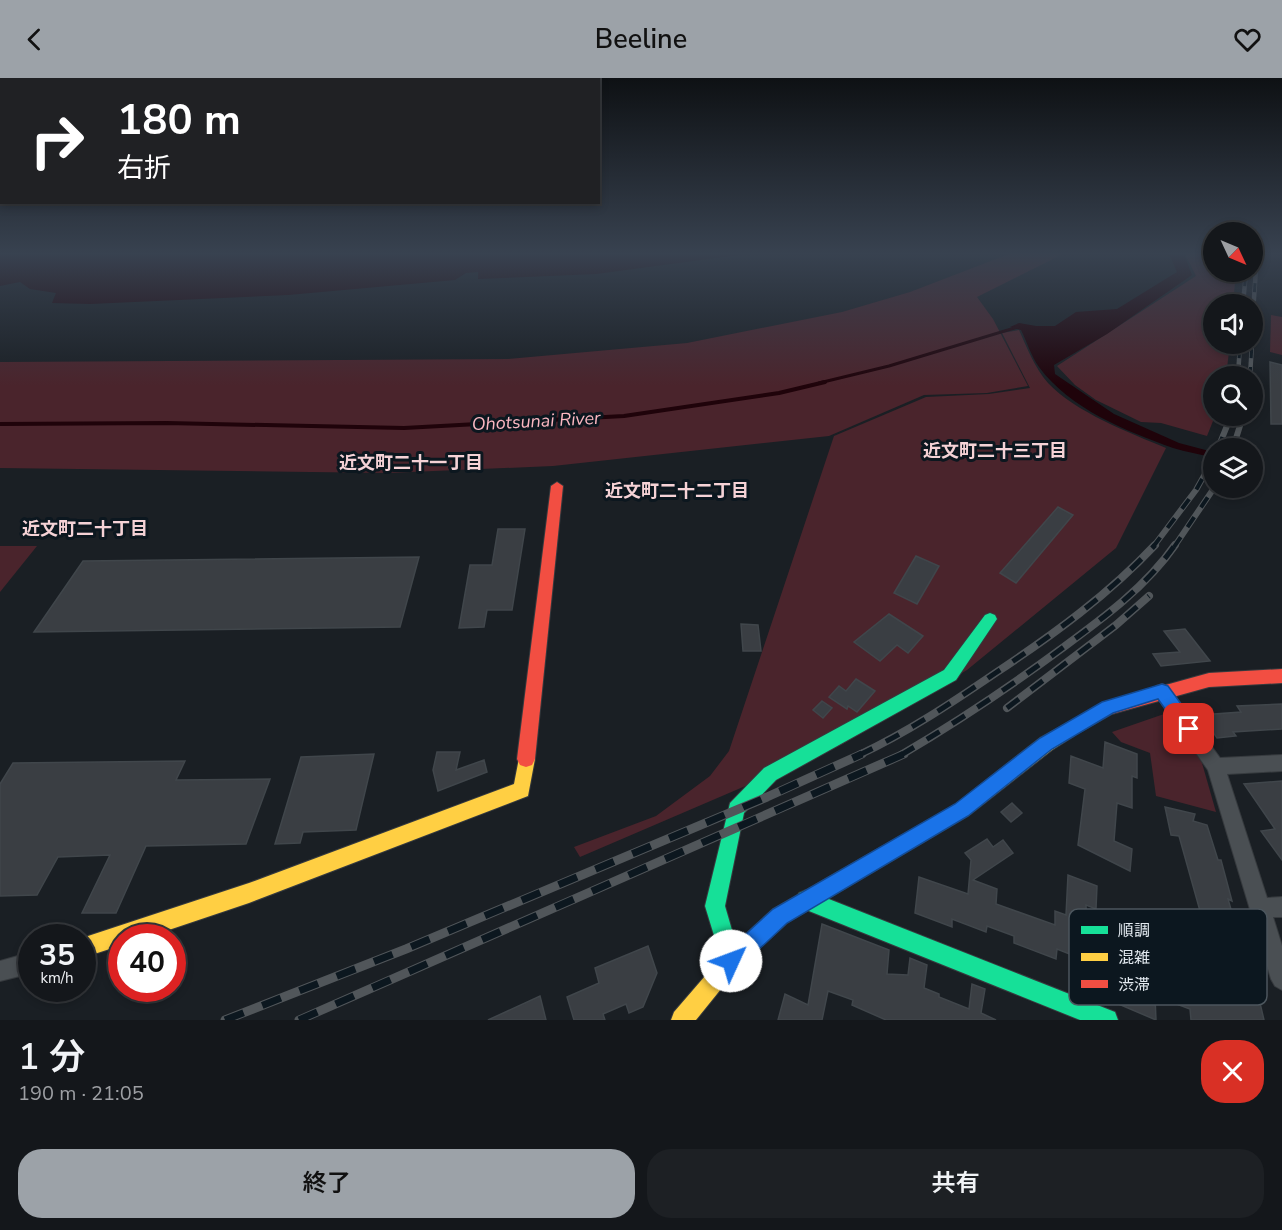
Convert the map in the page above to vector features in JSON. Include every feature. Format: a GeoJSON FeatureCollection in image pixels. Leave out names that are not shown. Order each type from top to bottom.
{"type":"FeatureCollection","features":[{"type":"Feature","properties":{"kind":"street"},"geometry":{"type":"LineString","coordinates":[[96,944],[288,878],[522,790],[557,486]]}},
{"type":"Feature","properties":{"kind":"street"},"geometry":{"type":"LineString","coordinates":[[731,961],[715,906],[727,849],[734,828],[736,809],[770,774],[950,675],[990,619]]}},
{"type":"Feature","properties":{"kind":"street"},"geometry":{"type":"LineString","coordinates":[[682,1020],[731,961],[780,916],[962,810],[1046,744],[1108,708],[1162,691],[1209,680],[1282,676]]}},
{"type":"Feature","properties":{"kind":"street"},"geometry":{"type":"LineString","coordinates":[[1162,691],[1216,766],[1261,908],[1282,907]]}},
{"type":"Feature","properties":{"kind":"street"},"geometry":{"type":"LineString","coordinates":[[1216,766],[1282,763]]}},
{"type":"Feature","properties":{"kind":"street"},"geometry":{"type":"LineString","coordinates":[[806,900],[1069,1005]]}},
{"type":"Feature","properties":{"kind":"street"},"geometry":{"type":"LineString","coordinates":[[1267,928],[1282,979]]}},
{"type":"Feature","properties":{"kind":"street"},"geometry":{"type":"LineString","coordinates":[[0,971],[18,966]]}},
{"type":"Feature","properties":{"kind":"street"},"geometry":{"type":"LineString","coordinates":[[1069,1005],[1107,1020]]}},
{"type":"Feature","properties":{"kind":"shaded area"},"geometry":{"type":"Polygon","coordinates":[[[54,298],[223,298],[90,304],[52,303],[54,298]]]}},
{"type":"Feature","properties":{"kind":"shaded area"},"geometry":{"type":"Polygon","coordinates":[[[890,298],[978,298],[993,319],[1028,386],[987,393],[924,395],[829,436],[553,466],[387,473],[0,468],[0,362],[508,359],[687,343],[842,312],[890,298]]]}},
{"type":"Feature","properties":{"kind":"shaded area"},"geometry":{"type":"Polygon","coordinates":[[[1135,298],[1159,298],[1107,334],[1054,365],[1055,374],[1114,414],[1179,443],[1203,449],[1203,455],[1155,441],[1118,426],[1083,407],[1066,395],[1039,367],[1021,330],[1010,327],[1019,323],[1055,326],[1076,312],[1117,309],[1135,298]]]}},
{"type":"Feature","properties":{"kind":"shaded area"},"geometry":{"type":"Polygon","coordinates":[[[1162,298],[1203,298],[1203,354],[1229,354],[1227,366],[1203,366],[1203,426],[1211,426],[1207,436],[1161,423],[1141,422],[1096,400],[1075,385],[1057,366],[1162,298]]]}},
{"type":"Feature","properties":{"kind":"shaded area"},"geometry":{"type":"Polygon","coordinates":[[[1271,315],[1282,317],[1282,355],[1270,352],[1271,315]]]}},
{"type":"Feature","properties":{"kind":"shaded area"},"geometry":{"type":"Polygon","coordinates":[[[1019,330],[1039,371],[1059,394],[1104,421],[1166,448],[1116,548],[967,670],[841,745],[580,857],[574,847],[656,816],[710,776],[729,751],[834,436],[926,397],[989,394],[1030,388],[1002,333],[1019,330]]]}},
{"type":"Feature","properties":{"kind":"shaded area"},"geometry":{"type":"Polygon","coordinates":[[[0,546],[37,546],[0,592],[0,546]]]}},
{"type":"Feature","properties":{"kind":"shaded area"},"geometry":{"type":"Polygon","coordinates":[[[1164,714],[1171,716],[1202,763],[1216,812],[1156,796],[1150,753],[1121,742],[1112,732],[1164,714]]]}},
{"type":"Feature","properties":{"kind":"building"},"geometry":{"type":"Polygon","coordinates":[[[1270,362],[1282,365],[1282,424],[1271,424],[1270,362]]]}},
{"type":"Feature","properties":{"kind":"building"},"geometry":{"type":"Polygon","coordinates":[[[1058,507],[1073,515],[1016,583],[1000,573],[1058,507]]]}},
{"type":"Feature","properties":{"kind":"building"},"geometry":{"type":"Polygon","coordinates":[[[498,529],[525,529],[512,610],[487,610],[484,627],[459,628],[470,565],[492,565],[498,529]]]}},
{"type":"Feature","properties":{"kind":"building"},"geometry":{"type":"Polygon","coordinates":[[[916,556],[939,566],[917,604],[894,593],[916,556]]]}},
{"type":"Feature","properties":{"kind":"building"},"geometry":{"type":"Polygon","coordinates":[[[419,557],[400,627],[34,632],[83,561],[419,557]]]}},
{"type":"Feature","properties":{"kind":"building"},"geometry":{"type":"Polygon","coordinates":[[[889,614],[923,636],[908,653],[897,645],[880,661],[854,642],[889,614]]]}},
{"type":"Feature","properties":{"kind":"building"},"geometry":{"type":"Polygon","coordinates":[[[741,624],[758,625],[761,651],[743,651],[741,624]]]}},
{"type":"Feature","properties":{"kind":"building"},"geometry":{"type":"Polygon","coordinates":[[[1185,629],[1210,661],[1161,666],[1153,654],[1180,652],[1164,631],[1185,629]]]}},
{"type":"Feature","properties":{"kind":"building"},"geometry":{"type":"Polygon","coordinates":[[[856,679],[875,691],[857,712],[848,706],[847,709],[829,697],[839,686],[846,691],[856,679]]]}},
{"type":"Feature","properties":{"kind":"building"},"geometry":{"type":"Polygon","coordinates":[[[822,701],[832,708],[823,718],[813,710],[822,701]]]}},
{"type":"Feature","properties":{"kind":"building"},"geometry":{"type":"Polygon","coordinates":[[[1282,704],[1282,729],[1233,732],[1236,736],[1217,738],[1201,715],[1241,712],[1237,706],[1282,704]]]}},
{"type":"Feature","properties":{"kind":"building"},"geometry":{"type":"Polygon","coordinates":[[[1105,742],[1137,754],[1137,778],[1132,776],[1132,808],[1117,803],[1114,841],[1132,849],[1130,871],[1078,845],[1085,789],[1069,783],[1071,756],[1103,768],[1105,742]]]}},
{"type":"Feature","properties":{"kind":"building"},"geometry":{"type":"Polygon","coordinates":[[[437,752],[460,752],[456,770],[484,760],[487,772],[438,791],[433,770],[437,752]]]}},
{"type":"Feature","properties":{"kind":"building"},"geometry":{"type":"Polygon","coordinates":[[[374,754],[356,830],[303,832],[300,843],[275,844],[301,757],[374,754]]]}},
{"type":"Feature","properties":{"kind":"building"},"geometry":{"type":"Polygon","coordinates":[[[185,761],[176,780],[270,779],[246,844],[146,846],[116,913],[82,913],[110,855],[58,857],[37,895],[0,896],[0,784],[13,763],[185,761]]]}},
{"type":"Feature","properties":{"kind":"building"},"geometry":{"type":"Polygon","coordinates":[[[1282,781],[1282,860],[1261,831],[1275,829],[1244,784],[1282,781]]]}},
{"type":"Feature","properties":{"kind":"building"},"geometry":{"type":"Polygon","coordinates":[[[1012,803],[1022,813],[1011,822],[1001,812],[1012,803]]]}},
{"type":"Feature","properties":{"kind":"building"},"geometry":{"type":"Polygon","coordinates":[[[1165,807],[1195,814],[1193,821],[1207,825],[1218,860],[1221,860],[1232,901],[1228,899],[1231,909],[1199,909],[1179,836],[1171,835],[1165,807]]]}},
{"type":"Feature","properties":{"kind":"building"},"geometry":{"type":"Polygon","coordinates":[[[987,839],[993,847],[1003,840],[1013,853],[973,880],[997,889],[996,904],[1055,925],[1055,911],[1066,915],[1068,875],[1097,886],[1096,909],[1086,905],[1086,909],[1069,909],[1069,954],[1057,949],[1056,959],[1014,943],[1014,936],[987,926],[986,932],[952,919],[952,927],[915,913],[919,877],[968,894],[971,860],[965,853],[987,839]]]}},
{"type":"Feature","properties":{"kind":"building"},"geometry":{"type":"Polygon","coordinates":[[[822,924],[889,950],[887,974],[908,975],[910,958],[927,965],[924,988],[939,994],[939,997],[969,1009],[972,984],[985,989],[981,1013],[996,1020],[886,1020],[852,1005],[853,1000],[828,991],[822,1020],[778,1020],[785,994],[808,1005],[822,924]]]}},
{"type":"Feature","properties":{"kind":"building"},"geometry":{"type":"Polygon","coordinates":[[[648,946],[657,973],[643,1007],[629,1013],[626,1004],[603,1014],[605,1020],[574,1020],[567,997],[599,983],[595,968],[648,946]]]}},
{"type":"Feature","properties":{"kind":"building"},"geometry":{"type":"Polygon","coordinates":[[[540,996],[546,1020],[488,1020],[540,996]]]}},
{"type":"Feature","properties":{"kind":"building"},"geometry":{"type":"Polygon","coordinates":[[[1121,1005],[1155,1005],[1156,1020],[1121,1005]]]}},
{"type":"Feature","properties":{"kind":"building"},"geometry":{"type":"Polygon","coordinates":[[[1179,1005],[1260,1005],[1264,1020],[1191,1020],[1190,1009],[1179,1005]]]}},
{"type":"Feature","properties":{"kind":"waterway","name":"Ohotsunai River"},"geometry":{"type":"LineString","coordinates":[[819,383],[889,366],[1018,327]]}},
{"type":"Feature","properties":{"kind":"waterway","name":"Ohotsunai River"},"geometry":{"type":"LineString","coordinates":[[0,424],[167,423],[404,428],[624,416],[779,393],[825,382]]}},
{"type":"Feature","properties":{"kind":"railway"},"geometry":{"type":"LineString","coordinates":[[1239,354],[1239,366]]}},
{"type":"Feature","properties":{"kind":"railway"},"geometry":{"type":"LineString","coordinates":[[1251,354],[1251,366]]}},
{"type":"Feature","properties":{"kind":"railway"},"geometry":{"type":"LineString","coordinates":[[1222,438],[1227,426]]}},
{"type":"Feature","properties":{"kind":"railway"},"geometry":{"type":"LineString","coordinates":[[1236,438],[1240,426]]}},
{"type":"Feature","properties":{"kind":"railway"},"geometry":{"type":"LineString","coordinates":[[1153,547],[1203,478]]}},
{"type":"Feature","properties":{"kind":"railway"},"geometry":{"type":"LineString","coordinates":[[1174,547],[1207,498]]}},
{"type":"Feature","properties":{"kind":"railway"},"geometry":{"type":"LineString","coordinates":[[901,755],[1002,691],[1092,626],[1151,575],[1175,545]]}},
{"type":"Feature","properties":{"kind":"railway"},"geometry":{"type":"LineString","coordinates":[[859,755],[930,716],[1039,643],[1080,613],[1153,547]]}},
{"type":"Feature","properties":{"kind":"railway"},"geometry":{"type":"LineString","coordinates":[[1007,708],[1116,625],[1149,596]]}},
{"type":"Feature","properties":{"kind":"railway"},"geometry":{"type":"LineString","coordinates":[[225,1020],[406,949],[767,797],[862,754]]}},
{"type":"Feature","properties":{"kind":"railway"},"geometry":{"type":"LineString","coordinates":[[299,1020],[904,754]]}},
{"type":"Feature","properties":{"kind":"traffic: fast"},"geometry":{"type":"LineString","coordinates":[[731,961],[715,906],[736,809],[770,774],[950,675],[990,619]]}},
{"type":"Feature","properties":{"kind":"traffic: fast"},"geometry":{"type":"LineString","coordinates":[[806,900],[1069,1005]]}},
{"type":"Feature","properties":{"kind":"traffic: fast"},"geometry":{"type":"LineString","coordinates":[[1069,1005],[1107,1020]]}},
{"type":"Feature","properties":{"kind":"traffic: slow"},"geometry":{"type":"LineString","coordinates":[[682,1020],[731,961],[780,916],[962,810],[1046,744],[1068,731]]}},
{"type":"Feature","properties":{"kind":"traffic: slow"},"geometry":{"type":"LineString","coordinates":[[96,943],[249,893],[522,790],[526,759]]}},
{"type":"Feature","properties":{"kind":"traffic: jam"},"geometry":{"type":"LineString","coordinates":[[526,759],[557,486]]}},
{"type":"Feature","properties":{"kind":"traffic: jam"},"geometry":{"type":"LineString","coordinates":[[1068,731],[1108,708],[1209,680],[1282,676]]}},
{"type":"Feature","properties":{"kind":"district","name":"近文町二十三丁目"},"geometry":{"type":"Point","coordinates":[995,451]}},
{"type":"Feature","properties":{"kind":"district","name":"近文町二十一丁目"},"geometry":{"type":"Point","coordinates":[411,463]}},
{"type":"Feature","properties":{"kind":"district","name":"近文町二十二丁目"},"geometry":{"type":"Point","coordinates":[677,491]}},
{"type":"Feature","properties":{"kind":"district","name":"近文町二十丁目"},"geometry":{"type":"Point","coordinates":[85,529]}},
{"type":"Feature","properties":{"kind":"route"},"geometry":{"type":"LineString","coordinates":[[731,961],[780,916],[962,810],[1046,744],[1108,708],[1162,691],[1189,729]]}}]}
